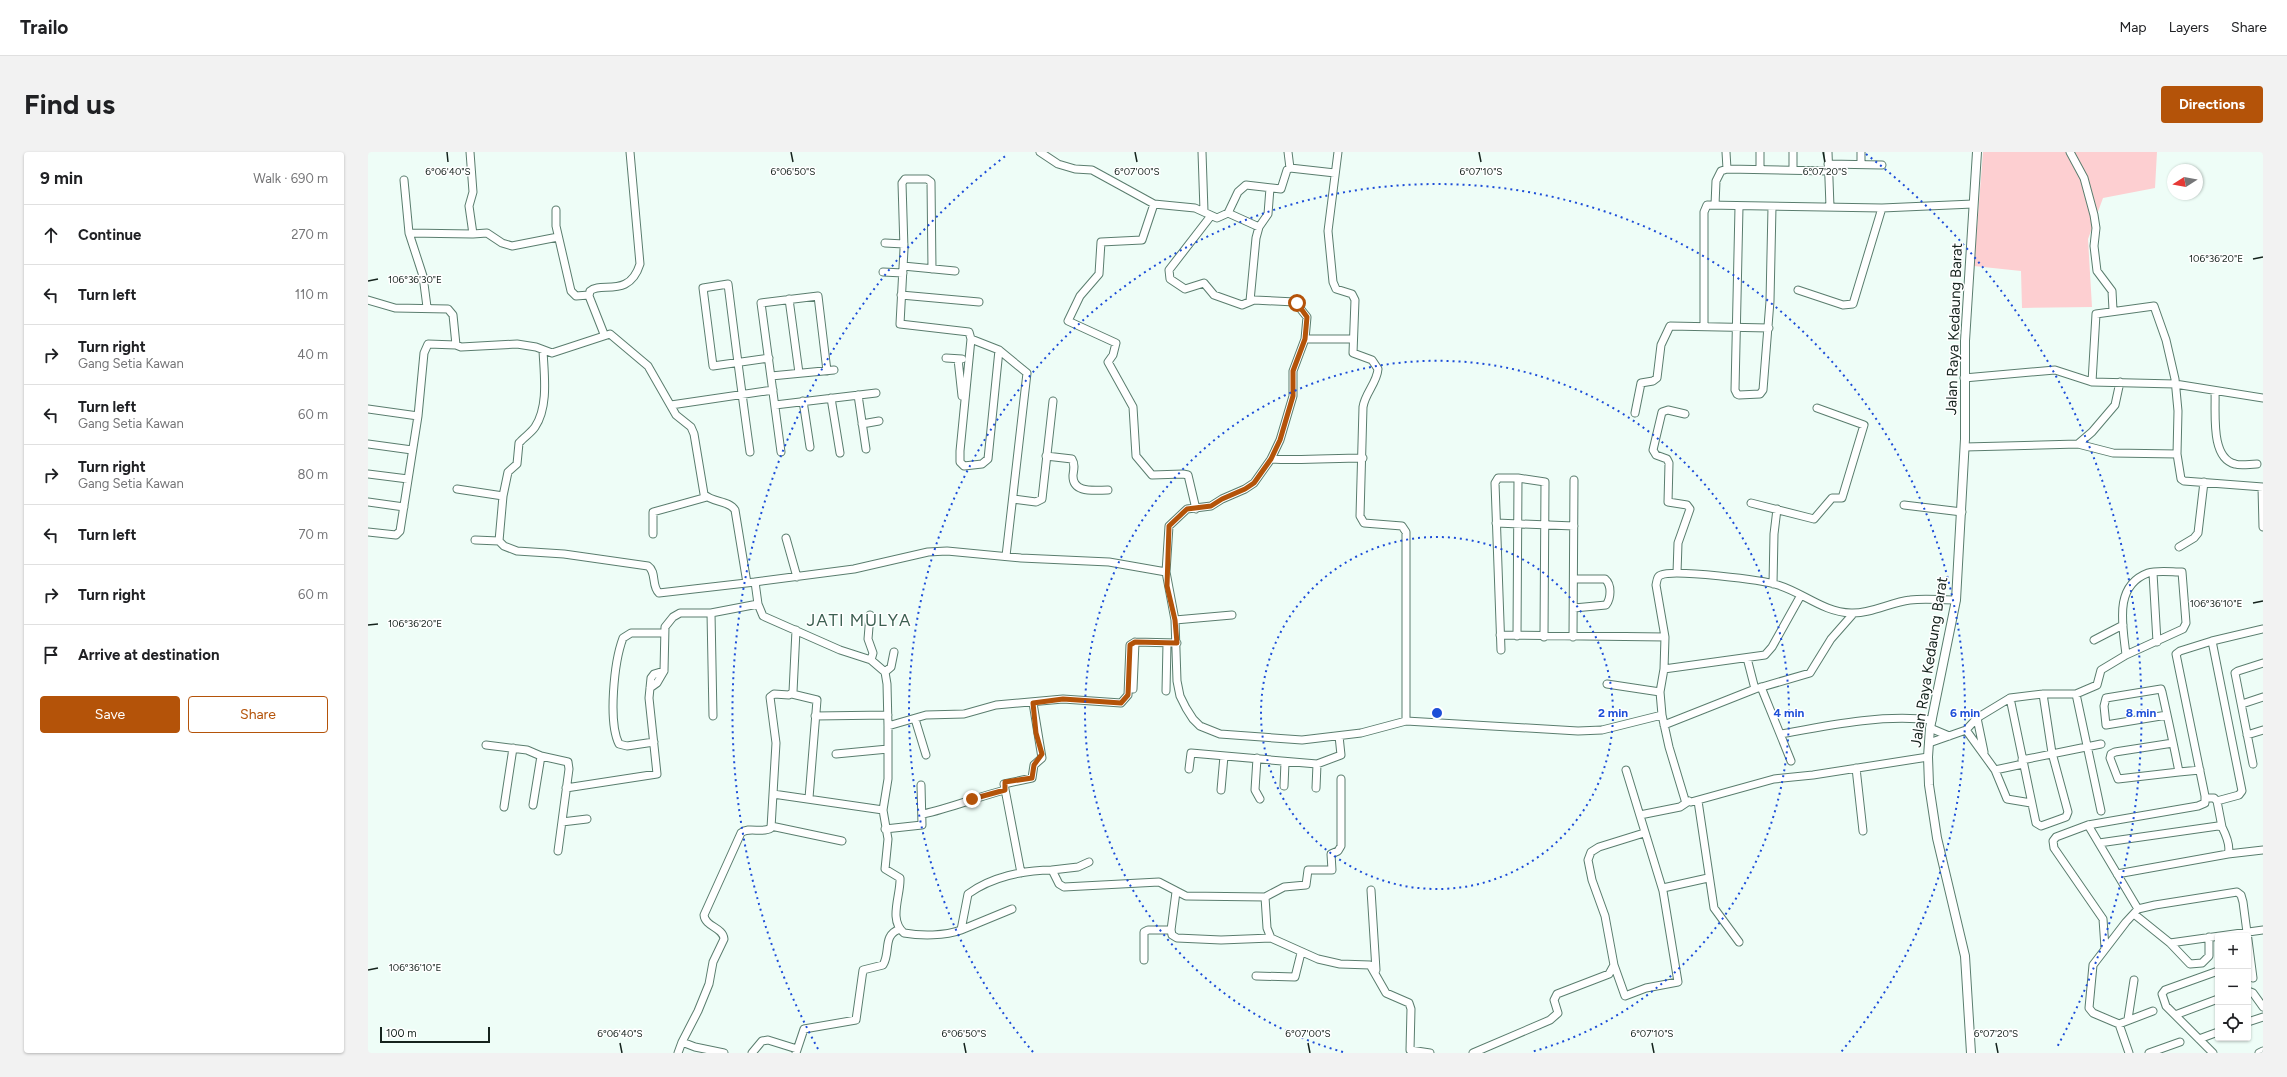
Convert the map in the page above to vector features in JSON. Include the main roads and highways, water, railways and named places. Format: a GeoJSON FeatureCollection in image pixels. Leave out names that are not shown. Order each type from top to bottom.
{"type":"FeatureCollection","features":[{"type":"Feature","properties":{"kind":"district","name":"JATI MULYA"},"geometry":{"type":"Point","coordinates":[859,620]}}]}
